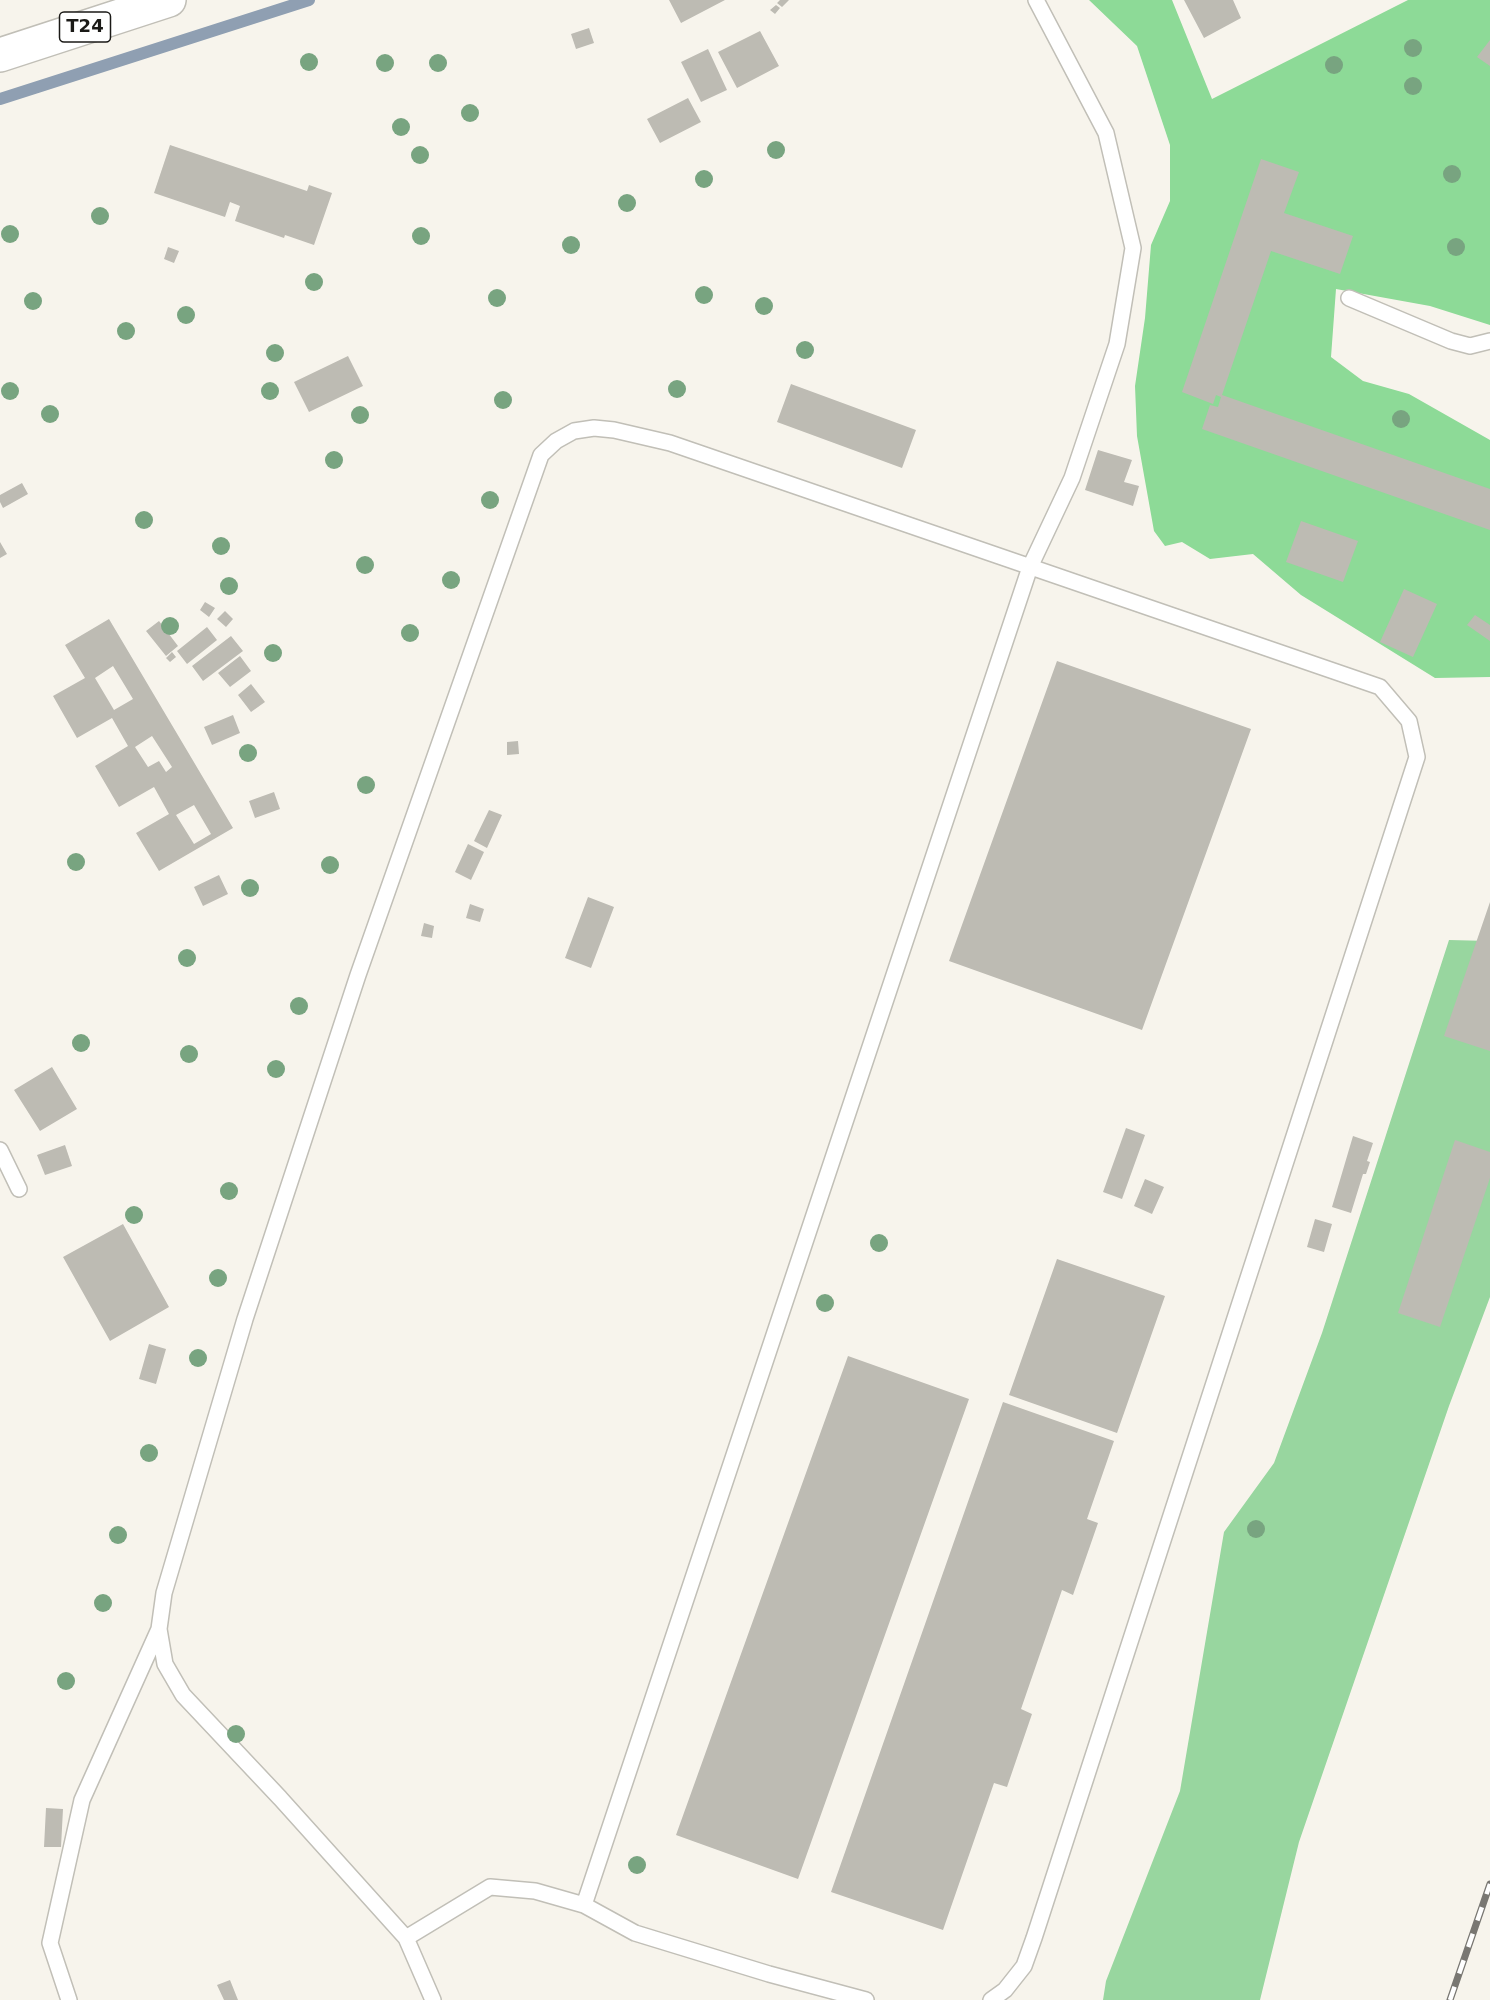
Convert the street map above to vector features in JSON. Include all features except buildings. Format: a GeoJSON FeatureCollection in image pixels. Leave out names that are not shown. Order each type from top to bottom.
{"type":"FeatureCollection","features":[{"type":"Feature","properties":{"kind":"highway"},"geometry":{"type":"LineString","coordinates":[[0,46],[116,0]]}},
{"type":"Feature","properties":{"kind":"highway","name":"T24"},"geometry":{"type":"LineString","coordinates":[[0,55],[169,0]]}},
{"type":"Feature","properties":{"kind":"lane"},"geometry":{"type":"LineString","coordinates":[[584,1905],[1030,567],[1072,478],[1117,344],[1132,248],[1106,133],[1036,0]]}},
{"type":"Feature","properties":{"kind":"lane"},"geometry":{"type":"LineString","coordinates":[[1349,298],[1451,341],[1470,346],[1490,340]]}},
{"type":"Feature","properties":{"kind":"lane"},"geometry":{"type":"LineString","coordinates":[[69,2000],[50,1943],[81,1800],[159,1629],[164,1593],[244,1319],[358,975],[541,455],[556,441],[574,431],[594,428],[614,430],[670,443],[1380,687],[1409,721],[1417,757],[1034,1938],[1024,1966],[1005,1990],[991,2000]]}},
{"type":"Feature","properties":{"kind":"lane"},"geometry":{"type":"LineString","coordinates":[[0,1150],[19,1189]]}},
{"type":"Feature","properties":{"kind":"lane"},"geometry":{"type":"LineString","coordinates":[[159,1629],[165,1664],[183,1695],[280,1798],[406,1938],[433,2000]]}},
{"type":"Feature","properties":{"kind":"lane"},"geometry":{"type":"LineString","coordinates":[[406,1938],[490,1887],[534,1891],[584,1905],[635,1933],[769,1974],[866,2000]]}},
{"type":"Feature","properties":{"kind":"green space"},"geometry":{"type":"Polygon","coordinates":[[[1089,0],[1172,0],[1212,99],[1408,0],[1490,0],[1490,325],[1430,306],[1336,289],[1331,357],[1363,381],[1409,394],[1490,440],[1490,677],[1435,678],[1301,595],[1253,554],[1210,559],[1182,542],[1165,546],[1154,531],[1137,436],[1135,386],[1145,318],[1151,245],[1170,201],[1170,145],[1137,46],[1089,0]]]}},
{"type":"Feature","properties":{"kind":"green space"},"geometry":{"type":"Polygon","coordinates":[[[1449,940],[1490,941],[1490,1297],[1449,1406],[1299,1842],[1260,2000],[1103,2000],[1106,1981],[1180,1791],[1224,1532],[1274,1463],[1322,1333],[1449,940]]]}},
{"type":"Feature","properties":{"kind":"waterway"},"geometry":{"type":"LineString","coordinates":[[0,99],[309,0]]}},
{"type":"Feature","properties":{"kind":"railway"},"geometry":{"type":"LineString","coordinates":[[1450,2000],[1490,1884]]}}]}
